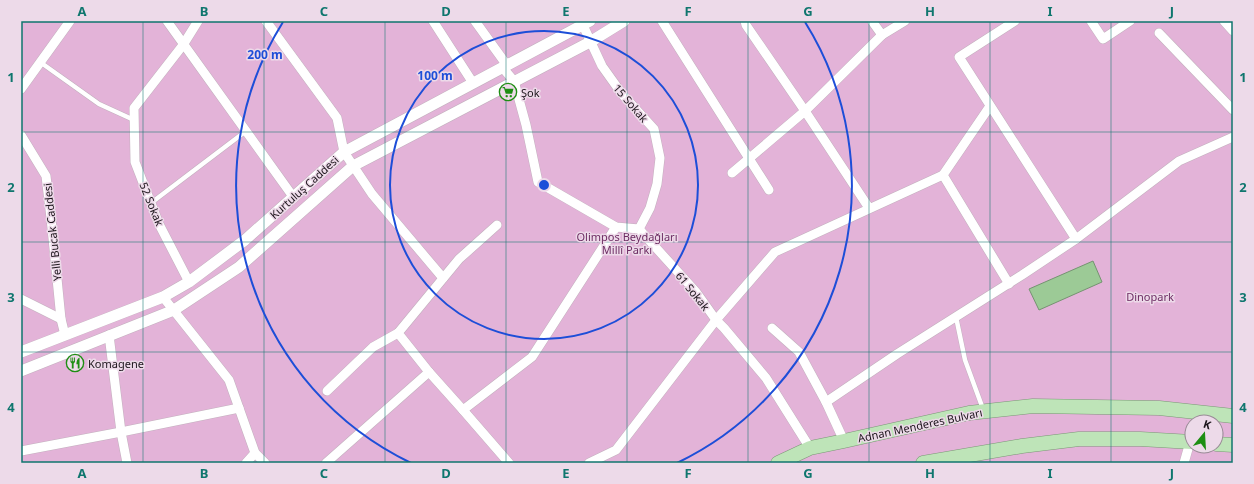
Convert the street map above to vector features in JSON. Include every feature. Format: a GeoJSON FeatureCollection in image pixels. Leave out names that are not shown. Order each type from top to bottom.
{"type":"FeatureCollection","features":[{"type":"Feature","properties":{"kind":"highway","name":"Adnan Menderes Bulvarı"},"geometry":{"type":"LineString","coordinates":[[778,463],[810,448],[984,411],[1034,406],[1159,408],[1233,416]]}},
{"type":"Feature","properties":{"kind":"highway"},"geometry":{"type":"LineString","coordinates":[[923,463],[1022,446],[1079,439],[1140,439],[1184,442]]}},
{"type":"Feature","properties":{"kind":"street"},"geometry":{"type":"LineString","coordinates":[[21,89],[70,21]]}},
{"type":"Feature","properties":{"kind":"street"},"geometry":{"type":"LineString","coordinates":[[166,21],[294,198]]}},
{"type":"Feature","properties":{"kind":"street"},"geometry":{"type":"LineString","coordinates":[[183,45],[198,21]]}},
{"type":"Feature","properties":{"kind":"street"},"geometry":{"type":"LineString","coordinates":[[266,21],[337,118],[344,152],[372,194],[443,278]]}},
{"type":"Feature","properties":{"kind":"street"},"geometry":{"type":"LineString","coordinates":[[434,21],[473,82]]}},
{"type":"Feature","properties":{"kind":"street"},"geometry":{"type":"LineString","coordinates":[[475,21],[514,81],[526,125],[538,182],[616,227],[639,230]]}},
{"type":"Feature","properties":{"kind":"street","name":"Kurtuluş Caddesi"},"geometry":{"type":"LineString","coordinates":[[21,370],[174,310],[239,267],[353,166],[590,42],[624,21]]}},
{"type":"Feature","properties":{"kind":"street"},"geometry":{"type":"LineString","coordinates":[[662,21],[769,190]]}},
{"type":"Feature","properties":{"kind":"street"},"geometry":{"type":"LineString","coordinates":[[745,21],[746,25],[869,208]]}},
{"type":"Feature","properties":{"kind":"street"},"geometry":{"type":"LineString","coordinates":[[872,21],[882,35]]}},
{"type":"Feature","properties":{"kind":"street"},"geometry":{"type":"LineString","coordinates":[[732,173],[805,111],[882,35],[905,21]]}},
{"type":"Feature","properties":{"kind":"street"},"geometry":{"type":"LineString","coordinates":[[1014,21],[959,58],[1076,239]]}},
{"type":"Feature","properties":{"kind":"street"},"geometry":{"type":"LineString","coordinates":[[1091,21],[1103,39],[1130,21]]}},
{"type":"Feature","properties":{"kind":"street"},"geometry":{"type":"LineString","coordinates":[[1224,21],[1233,31]]}},
{"type":"Feature","properties":{"kind":"street","name":"Kurtuluş Caddesi"},"geometry":{"type":"LineString","coordinates":[[21,352],[163,297],[189,282],[244,240],[294,198],[344,152],[584,22]]}},
{"type":"Feature","properties":{"kind":"street","name":"15 Sokak"},"geometry":{"type":"LineString","coordinates":[[584,22],[590,42],[602,66],[622,94],[654,129],[660,158],[657,184],[650,208],[639,230]]}},
{"type":"Feature","properties":{"kind":"street"},"geometry":{"type":"LineString","coordinates":[[1159,33],[1233,110]]}},
{"type":"Feature","properties":{"kind":"street","name":"52 Sokak"},"geometry":{"type":"LineString","coordinates":[[183,45],[134,108],[135,162],[159,224],[189,282]]}},
{"type":"Feature","properties":{"kind":"street"},"geometry":{"type":"LineString","coordinates":[[589,463],[616,450],[716,320],[775,252],[943,175],[990,106]]}},
{"type":"Feature","properties":{"kind":"street","name":"Yelli Bucak Caddesi"},"geometry":{"type":"LineString","coordinates":[[21,135],[46,176],[61,319],[65,335]]}},
{"type":"Feature","properties":{"kind":"street"},"geometry":{"type":"LineString","coordinates":[[826,402],[897,354],[1076,239],[1179,161],[1233,137]]}},
{"type":"Feature","properties":{"kind":"street"},"geometry":{"type":"LineString","coordinates":[[943,175],[1008,284]]}},
{"type":"Feature","properties":{"kind":"street"},"geometry":{"type":"LineString","coordinates":[[327,391],[373,347],[398,333],[459,259],[497,225]]}},
{"type":"Feature","properties":{"kind":"street"},"geometry":{"type":"LineString","coordinates":[[463,410],[532,357],[616,227]]}},
{"type":"Feature","properties":{"kind":"street","name":"61 Sokak"},"geometry":{"type":"LineString","coordinates":[[639,230],[696,292],[716,320],[766,378],[810,448]]}},
{"type":"Feature","properties":{"kind":"street"},"geometry":{"type":"LineString","coordinates":[[163,297],[229,380],[255,453],[264,463]]}},
{"type":"Feature","properties":{"kind":"street"},"geometry":{"type":"LineString","coordinates":[[21,299],[61,319]]}},
{"type":"Feature","properties":{"kind":"street"},"geometry":{"type":"LineString","coordinates":[[772,328],[799,352],[826,402],[844,441]]}},
{"type":"Feature","properties":{"kind":"street"},"geometry":{"type":"LineString","coordinates":[[398,333],[429,372],[510,463]]}},
{"type":"Feature","properties":{"kind":"street"},"geometry":{"type":"LineString","coordinates":[[110,336],[121,432],[127,463]]}},
{"type":"Feature","properties":{"kind":"street"},"geometry":{"type":"LineString","coordinates":[[326,463],[429,372]]}},
{"type":"Feature","properties":{"kind":"street"},"geometry":{"type":"LineString","coordinates":[[21,451],[239,408]]}},
{"type":"Feature","properties":{"kind":"street"},"geometry":{"type":"LineString","coordinates":[[246,463],[255,453]]}},
{"type":"Feature","properties":{"kind":"lane"},"geometry":{"type":"LineString","coordinates":[[40,62],[99,104],[134,120]]}},
{"type":"Feature","properties":{"kind":"lane"},"geometry":{"type":"LineString","coordinates":[[151,203],[246,131]]}},
{"type":"Feature","properties":{"kind":"lane"},"geometry":{"type":"LineString","coordinates":[[956,317],[965,360],[984,411]]}},
{"type":"Feature","properties":{"kind":"green space","name":"Olimpos Beydağları Millî Parkı"},"geometry":{"type":"Polygon","coordinates":[[[21,21],[1233,21],[1233,463],[21,463],[21,21]]]}},
{"type":"Feature","properties":{"kind":"shaded area"},"geometry":{"type":"Polygon","coordinates":[[[1093,261],[1102,282],[1039,310],[1029,289],[1093,261]]]}},
{"type":"Feature","properties":{"kind":"place","name":"Şok"},"geometry":{"type":"Point","coordinates":[508,92]}},
{"type":"Feature","properties":{"kind":"place","name":"Komagene"},"geometry":{"type":"Point","coordinates":[75,363]}},
{"type":"Feature","properties":{"kind":"park label","name":"Dinopark"},"geometry":{"type":"Point","coordinates":[1150,296]}}]}
